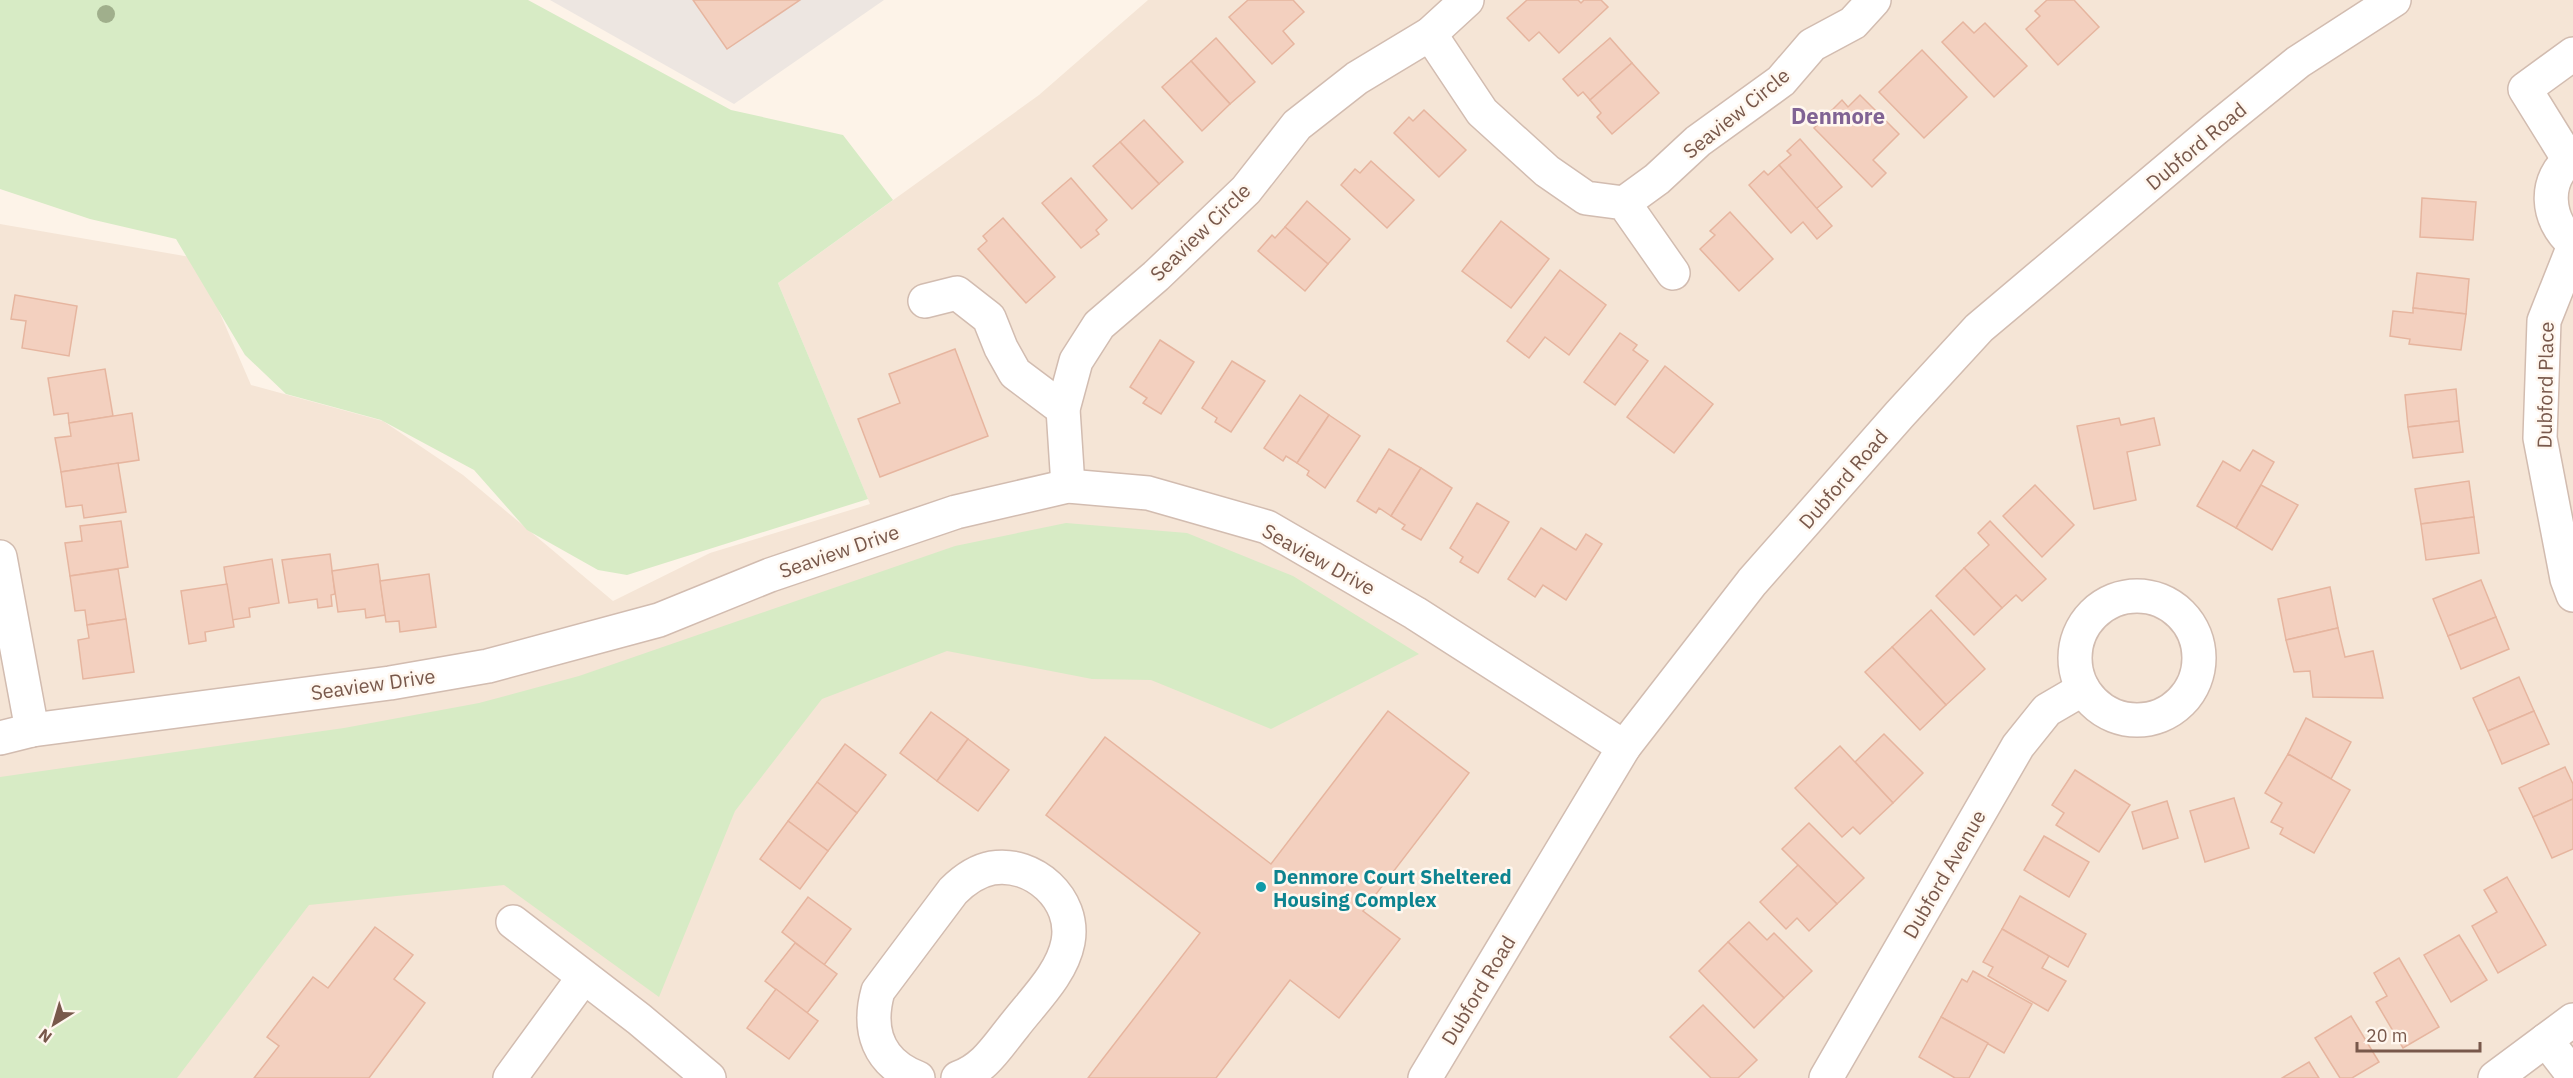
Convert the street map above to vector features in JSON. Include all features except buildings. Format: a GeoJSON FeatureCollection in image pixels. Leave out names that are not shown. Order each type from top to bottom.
{"type":"FeatureCollection","features":[{"type":"Feature","properties":{"kind":"street","name":"Seaview Circle"},"geometry":{"type":"LineString","coordinates":[[1068,486],[1063,409],[1076,361],[1099,325],[1156,276],[1246,190],[1297,125],[1357,78],[1430,34],[1467,0]]}},
{"type":"Feature","properties":{"kind":"street","name":"Seaview Circle"},"geometry":{"type":"LineString","coordinates":[[1624,203],[1657,179],[1698,141],[1781,81],[1812,45],[1853,23],[1874,0]]}},
{"type":"Feature","properties":{"kind":"street","name":"Dubford Road"},"geometry":{"type":"LineString","coordinates":[[1425,1078],[1624,747],[1752,582],[1979,328],[2298,62],[2394,0]]}},
{"type":"Feature","properties":{"kind":"street"},"geometry":{"type":"LineString","coordinates":[[1430,34],[1482,112],[1548,171],[1586,198],[1624,203],[1673,273]]}},
{"type":"Feature","properties":{"kind":"street"},"geometry":{"type":"LineString","coordinates":[[2573,54],[2525,89],[2571,158],[2556,178],[2551,201],[2558,225],[2573,243]]}},
{"type":"Feature","properties":{"kind":"street","name":"Dubford Place"},"geometry":{"type":"LineString","coordinates":[[2573,248],[2544,321],[2540,438],[2566,579],[2573,595]]}},
{"type":"Feature","properties":{"kind":"street"},"geometry":{"type":"LineString","coordinates":[[925,301],[957,293],[981,311],[989,318],[1001,348],[1015,373],[1063,409]]}},
{"type":"Feature","properties":{"kind":"street","name":"Seaview Drive"},"geometry":{"type":"LineString","coordinates":[[0,738],[32,730],[379,684],[488,666],[659,620],[770,575],[956,512],[1068,486],[1148,493],[1267,527],[1414,613],[1624,747]]}},
{"type":"Feature","properties":{"kind":"street"},"geometry":{"type":"LineString","coordinates":[[0,556],[32,730]]}},
{"type":"Feature","properties":{"kind":"street","name":"Dubford Avenue"},"geometry":{"type":"LineString","coordinates":[[1826,1078],[2018,746],[2047,710],[2083,689]]}},
{"type":"Feature","properties":{"kind":"street"},"geometry":{"type":"LineString","coordinates":[[918,1078],[905,1073],[880,1069],[873,1023],[873,1008],[878,991],[953,891],[964,880],[989,868],[1003,867],[1024,871],[1045,882],[1055,893],[1065,910],[1069,927],[1068,943],[1056,972],[981,1067],[958,1078]]}},
{"type":"Feature","properties":{"kind":"street"},"geometry":{"type":"LineString","coordinates":[[513,922],[709,1078]]}},
{"type":"Feature","properties":{"kind":"street"},"geometry":{"type":"LineString","coordinates":[[510,1078],[583,978]]}},
{"type":"Feature","properties":{"kind":"street"},"geometry":{"type":"LineString","coordinates":[[2495,1078],[2573,1020]]}},
{"type":"Feature","properties":{"kind":"street"},"geometry":{"type":"LineString","coordinates":[[2546,1040],[2573,1075]]}},
{"type":"Feature","properties":{"kind":"shaded area"},"geometry":{"type":"Polygon","coordinates":[[[550,0],[884,0],[734,104],[550,0]]]}},
{"type":"Feature","properties":{"kind":"shaded area"},"geometry":{"type":"Polygon","coordinates":[[[1148,0],[2573,0],[2573,1078],[0,1078],[0,224],[196,258],[251,385],[383,421],[463,475],[613,601],[710,553],[870,504],[778,283],[1039,95],[1148,0]]]}},
{"type":"Feature","properties":{"kind":"green space"},"geometry":{"type":"Polygon","coordinates":[[[0,0],[528,0],[731,110],[843,135],[893,200],[778,283],[868,499],[627,575],[598,570],[527,530],[474,470],[381,420],[286,394],[245,355],[176,239],[90,219],[0,189],[0,0]]]}},
{"type":"Feature","properties":{"kind":"green space"},"geometry":{"type":"Polygon","coordinates":[[[1066,523],[1187,533],[1293,576],[1419,654],[1271,729],[1151,680],[1092,679],[947,651],[822,699],[735,811],[659,997],[504,885],[309,905],[177,1078],[0,1078],[0,777],[344,728],[479,703],[579,676],[955,546],[1066,523]]]}},
{"type":"Feature","properties":{"kind":"place","name":"Denmore Court Sheltered Housing Complex"},"geometry":{"type":"Point","coordinates":[1261,887]}},
{"type":"Feature","properties":{"kind":"district","name":"Denmore"},"geometry":{"type":"Point","coordinates":[1838,115]}}]}
